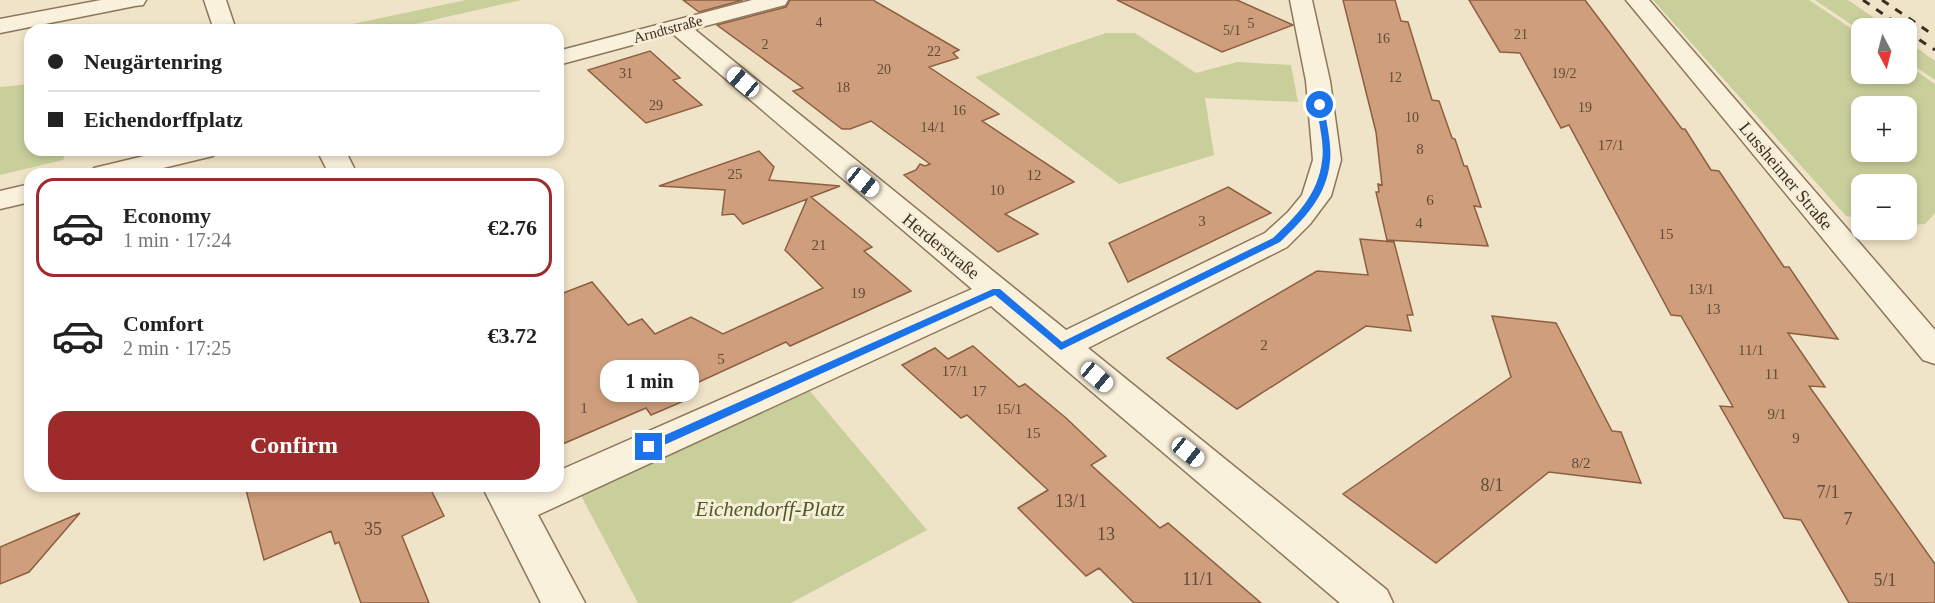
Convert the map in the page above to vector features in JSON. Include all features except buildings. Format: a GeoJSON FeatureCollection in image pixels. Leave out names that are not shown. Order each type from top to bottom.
{"type":"FeatureCollection","features":[{"type":"Feature","properties":{"kind":"street"},"geometry":{"type":"LineString","coordinates":[[0,26],[135,0]]}},
{"type":"Feature","properties":{"kind":"street"},"geometry":{"type":"LineString","coordinates":[[215,0],[223,24]]}},
{"type":"Feature","properties":{"kind":"street","name":"Arndtstraße"},"geometry":{"type":"LineString","coordinates":[[564,56],[777,0]]}},
{"type":"Feature","properties":{"kind":"street"},"geometry":{"type":"LineString","coordinates":[[1061,347],[1276,240],[1299,218],[1316,196],[1327,160],[1318,81],[1301,0]]}},
{"type":"Feature","properties":{"kind":"street","name":"Lussheimer Straße"},"geometry":{"type":"LineString","coordinates":[[1637,0],[1935,352]]}},
{"type":"Feature","properties":{"kind":"street","name":"Herderstraße"},"geometry":{"type":"LineString","coordinates":[[678,27],[1371,603]]}},
{"type":"Feature","properties":{"kind":"street"},"geometry":{"type":"LineString","coordinates":[[129,168],[178,156]]}},
{"type":"Feature","properties":{"kind":"street"},"geometry":{"type":"LineString","coordinates":[[0,200],[24,194]]}},
{"type":"Feature","properties":{"kind":"street"},"geometry":{"type":"LineString","coordinates":[[564,473],[996,291]]}},
{"type":"Feature","properties":{"kind":"street"},"geometry":{"type":"LineString","coordinates":[[508,497],[563,603]]}},
{"type":"Feature","properties":{"kind":"green space"},"geometry":{"type":"Polygon","coordinates":[[[466,0],[521,0],[415,24],[352,24],[466,0]]]}},
{"type":"Feature","properties":{"kind":"green space"},"geometry":{"type":"Polygon","coordinates":[[[1653,0],[1809,0],[1851,28],[1851,84],[1917,84],[1917,72],[1935,84],[1935,213],[1925,224],[1917,224],[1917,174],[1851,174],[1851,217],[1846,216],[1653,0]]]}},
{"type":"Feature","properties":{"kind":"green space"},"geometry":{"type":"Polygon","coordinates":[[[1815,0],[1848,0],[1874,18],[1851,18],[1851,24],[1815,0]]]}},
{"type":"Feature","properties":{"kind":"green space"},"geometry":{"type":"Polygon","coordinates":[[[1106,33],[1135,33],[1196,73],[1237,62],[1291,65],[1298,102],[1205,98],[1214,155],[1119,184],[975,77],[1106,33]]]}},
{"type":"Feature","properties":{"kind":"green space"},"geometry":{"type":"Polygon","coordinates":[[[1917,48],[1935,61],[1935,80],[1917,68],[1917,48]]]}},
{"type":"Feature","properties":{"kind":"green space"},"geometry":{"type":"Polygon","coordinates":[[[24,85],[24,156],[65,156],[63,160],[0,175],[0,87],[24,85]]]}},
{"type":"Feature","properties":{"kind":"green space","name":"Eichendorff-Platz"},"geometry":{"type":"Polygon","coordinates":[[[809,390],[927,530],[791,603],[638,603],[579,492],[809,390]]]}},
{"type":"Feature","properties":{"kind":"railway"},"geometry":{"type":"LineString","coordinates":[[1863,0],[1889,18]]}},
{"type":"Feature","properties":{"kind":"railway"},"geometry":{"type":"LineString","coordinates":[[1882,0],[1935,36]]}},
{"type":"Feature","properties":{"kind":"railway"},"geometry":{"type":"LineString","coordinates":[[1917,38],[1935,50]]}},
{"type":"Feature","properties":{"kind":"route"},"geometry":{"type":"LineString","coordinates":[[649,447],[996,291],[1061,347],[1276,240],[1299,218],[1316,196],[1327,160],[1320,105]]}}]}
